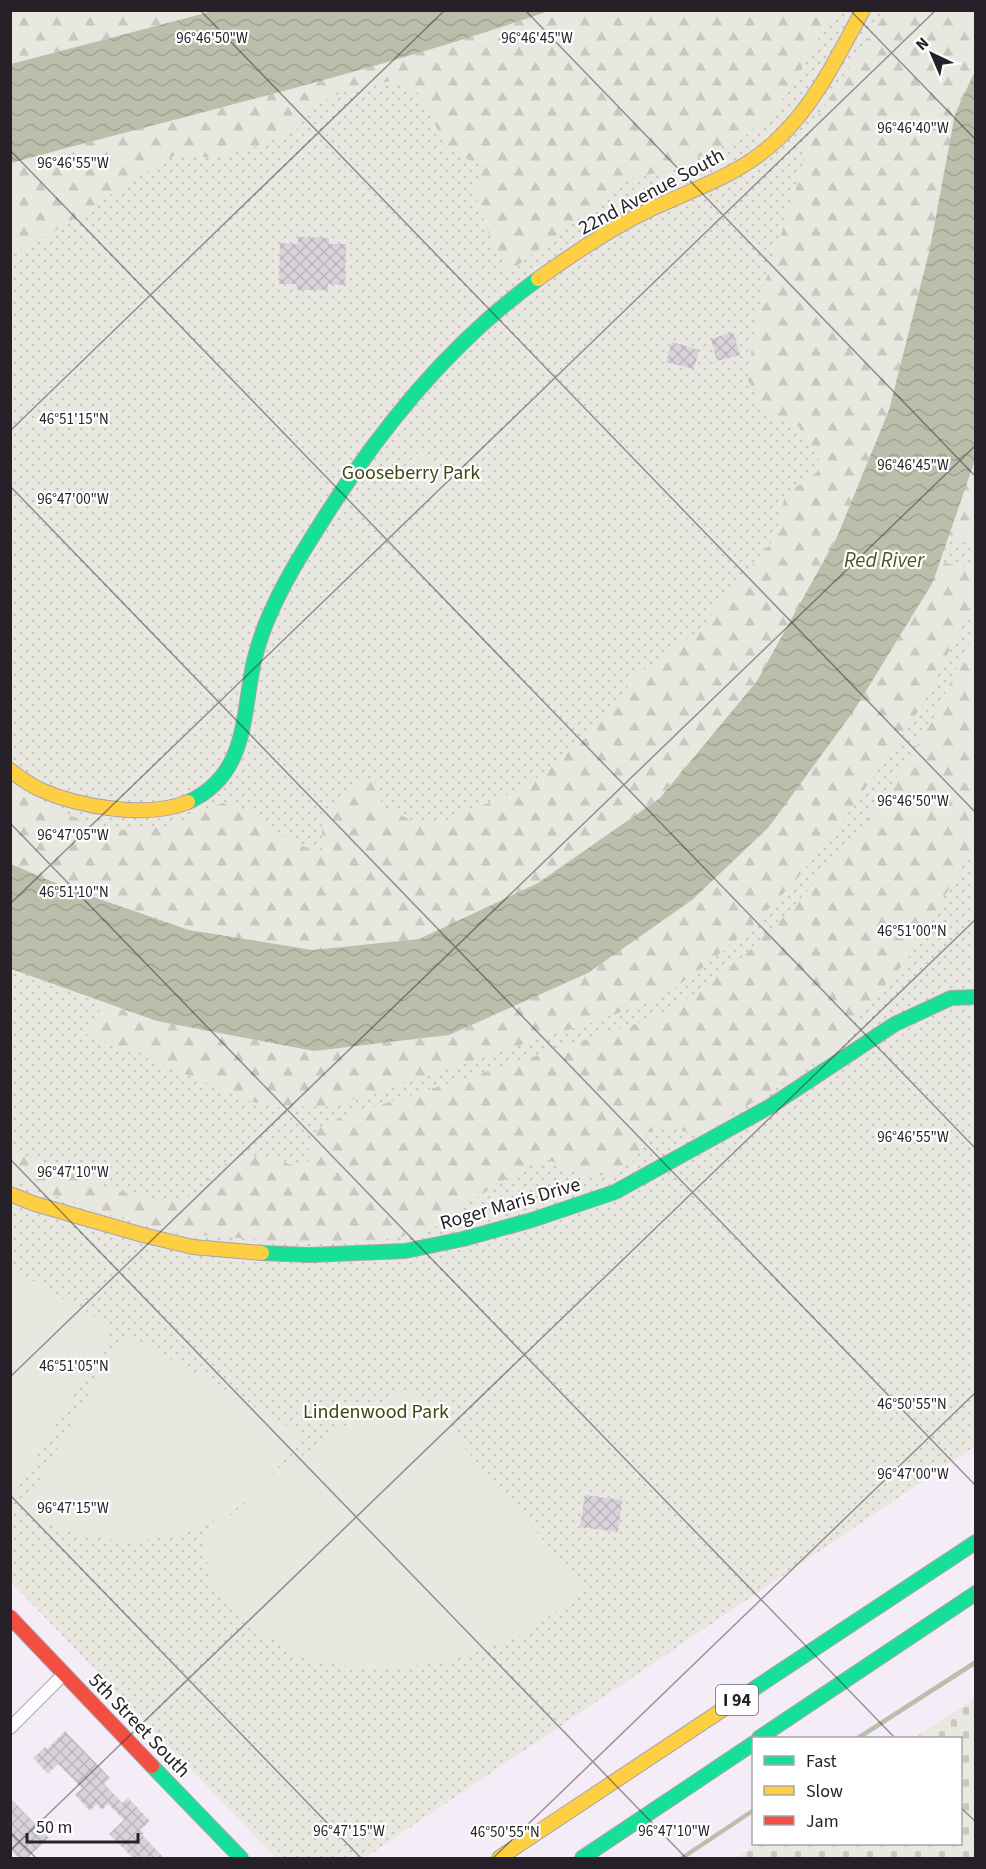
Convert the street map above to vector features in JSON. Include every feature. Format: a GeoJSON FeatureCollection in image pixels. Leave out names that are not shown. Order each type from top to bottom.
{"type":"FeatureCollection","features":[{"type":"Feature","properties":{"kind":"main road","name":"22nd Avenue South"},"geometry":{"type":"LineString","coordinates":[[10,770],[40,790],[82,803],[142,810],[173,807],[196,798],[218,780],[236,758],[245,728],[254,663],[264,624],[281,588],[335,501],[384,431],[422,383],[483,324],[539,279],[590,243],[638,216],[730,172],[766,150],[801,112],[863,10]]}},
{"type":"Feature","properties":{"kind":"main road","name":"Roger Maris Drive"},"geometry":{"type":"LineString","coordinates":[[10,1194],[46,1208],[193,1247],[310,1255],[405,1251],[532,1220],[615,1192],[769,1107],[895,1024],[951,998],[975,997]]}},
{"type":"Feature","properties":{"kind":"main road","name":"I 94"},"geometry":{"type":"LineString","coordinates":[[499,1858],[975,1542]]}},
{"type":"Feature","properties":{"kind":"main road","name":"I 94"},"geometry":{"type":"LineString","coordinates":[[760,1737],[975,1593]]}},
{"type":"Feature","properties":{"kind":"main road","name":"5th Street South"},"geometry":{"type":"LineString","coordinates":[[10,1617],[242,1858]]}},
{"type":"Feature","properties":{"kind":"main road","name":"I 94"},"geometry":{"type":"LineString","coordinates":[[582,1858],[752,1744]]}},
{"type":"Feature","properties":{"kind":"street"},"geometry":{"type":"LineString","coordinates":[[10,1728],[64,1674]]}},
{"type":"Feature","properties":{"kind":"green space"},"geometry":{"type":"Polygon","coordinates":[[[11,11],[213,11],[11,64],[11,11]]]}},
{"type":"Feature","properties":{"kind":"green space","name":"Gooseberry Park"},"geometry":{"type":"Polygon","coordinates":[[[549,11],[975,11],[975,71],[955,114],[930,248],[889,410],[837,537],[757,681],[538,883],[11,864],[11,163],[489,31],[549,11]]]}},
{"type":"Feature","properties":{"kind":"green space"},"geometry":{"type":"Polygon","coordinates":[[[549,11],[835,11],[778,107],[748,134],[671,170],[626,179],[585,214],[509,272],[494,247],[474,193],[484,164],[469,160],[446,147],[420,94],[390,81],[344,92],[308,107],[297,129],[254,147],[213,158],[177,154],[134,179],[35,244],[11,253],[11,163],[282,92],[416,54],[549,11]]]}},
{"type":"Feature","properties":{"kind":"green space"},"geometry":{"type":"Polygon","coordinates":[[[887,11],[975,11],[975,71],[955,114],[930,248],[889,410],[837,537],[757,681],[660,798],[538,883],[419,939],[313,950],[189,930],[65,887],[11,864],[10,778],[56,810],[112,831],[171,826],[222,803],[250,812],[296,844],[322,852],[322,823],[359,781],[377,783],[382,806],[417,823],[442,822],[524,788],[593,732],[636,676],[698,631],[775,538],[785,495],[824,467],[799,427],[765,414],[748,380],[753,337],[762,292],[797,185],[811,126],[887,11]]]}},
{"type":"Feature","properties":{"kind":"green space"},"geometry":{"type":"Polygon","coordinates":[[[422,449],[452,482],[432,500],[404,467],[422,449]]]}},
{"type":"Feature","properties":{"kind":"green space","name":"Lindenwood Park"},"geometry":{"type":"Polygon","coordinates":[[[975,460],[975,1446],[365,1858],[276,1858],[11,1582],[10,969],[157,1021],[314,1051],[449,1035],[933,583],[975,460]]]}},
{"type":"Feature","properties":{"kind":"green space"},"geometry":{"type":"Polygon","coordinates":[[[975,460],[975,547],[948,538],[975,460]]]}},
{"type":"Feature","properties":{"kind":"green space"},"geometry":{"type":"Polygon","coordinates":[[[940,562],[962,566],[975,573],[975,597],[928,695],[903,735],[836,830],[796,880],[752,926],[705,966],[663,996],[599,1020],[332,1106],[278,1107],[248,1101],[87,1035],[104,1003],[157,1021],[314,1051],[449,1035],[588,973],[768,828],[853,712],[933,583],[940,562]]]}},
{"type":"Feature","properties":{"kind":"green space"},"geometry":{"type":"Polygon","coordinates":[[[975,632],[975,845],[906,961],[872,1000],[833,1051],[714,1127],[691,1134],[669,1126],[648,1132],[636,1159],[609,1175],[582,1175],[549,1160],[530,1164],[446,1217],[429,1232],[386,1239],[311,1244],[166,1232],[94,1210],[11,1180],[11,1152],[53,1165],[107,1189],[168,1201],[200,1195],[210,1176],[237,1155],[261,1156],[293,1165],[309,1162],[309,1148],[319,1127],[342,1117],[633,1025],[672,1010],[745,955],[794,906],[862,828],[930,725],[975,632]]]}},
{"type":"Feature","properties":{"kind":"green space"},"geometry":{"type":"Polygon","coordinates":[[[11,1268],[102,1322],[109,1332],[108,1338],[11,1499],[11,1268]]]}},
{"type":"Feature","properties":{"kind":"green space"},"geometry":{"type":"Polygon","coordinates":[[[130,1338],[136,1339],[301,1434],[279,1466],[253,1495],[231,1511],[208,1523],[156,1538],[129,1540],[75,1533],[50,1524],[23,1508],[115,1349],[121,1342],[130,1338]]]}},
{"type":"Feature","properties":{"kind":"green space"},"geometry":{"type":"Polygon","coordinates":[[[403,1390],[419,1395],[586,1590],[523,1634],[451,1661],[372,1670],[306,1659],[246,1624],[210,1583],[204,1537],[316,1445],[398,1391],[403,1390]]]}},
{"type":"Feature","properties":{"kind":"green space"},"geometry":{"type":"Polygon","coordinates":[[[975,1698],[975,1858],[735,1858],[756,1845],[962,1845],[962,1737],[916,1737],[975,1698]]]}},
{"type":"Feature","properties":{"kind":"water"},"geometry":{"type":"Polygon","coordinates":[[[213,11],[549,11],[416,54],[282,92],[11,163],[11,64],[213,11]]]}},
{"type":"Feature","properties":{"kind":"water","name":"Red River"},"geometry":{"type":"Polygon","coordinates":[[[975,71],[975,460],[933,582],[853,712],[768,828],[692,900],[588,973],[449,1035],[314,1051],[157,1021],[11,969],[11,864],[65,887],[189,930],[313,950],[419,939],[538,883],[660,798],[757,681],[837,537],[889,410],[930,248],[955,114],[975,71]]]}},
{"type":"Feature","properties":{"kind":"building"},"geometry":{"type":"Polygon","coordinates":[[[298,237],[329,238],[329,244],[346,244],[345,285],[328,284],[328,290],[297,290],[297,284],[279,284],[280,243],[298,244],[298,237]]]}},
{"type":"Feature","properties":{"kind":"building"},"geometry":{"type":"Polygon","coordinates":[[[733,332],[740,355],[717,361],[711,339],[733,332]]]}},
{"type":"Feature","properties":{"kind":"building"},"geometry":{"type":"Polygon","coordinates":[[[672,342],[699,350],[694,369],[666,362],[672,342]]]}},
{"type":"Feature","properties":{"kind":"building"},"geometry":{"type":"Polygon","coordinates":[[[585,1495],[622,1500],[618,1532],[580,1527],[585,1495]]]}},
{"type":"Feature","properties":{"kind":"building"},"geometry":{"type":"Polygon","coordinates":[[[65,1731],[110,1778],[104,1784],[122,1803],[128,1798],[150,1821],[140,1830],[164,1858],[133,1858],[109,1834],[124,1820],[108,1804],[102,1810],[97,1804],[90,1811],[75,1795],[82,1788],[58,1764],[48,1774],[33,1758],[45,1747],[47,1749],[65,1731]]]}},
{"type":"Feature","properties":{"kind":"building"},"geometry":{"type":"Polygon","coordinates":[[[10,1798],[49,1838],[27,1858],[19,1858],[10,1850],[10,1798]]]}},
{"type":"Feature","properties":{"kind":"waterway"},"geometry":{"type":"LineString","coordinates":[[860,1737],[976,1662]]}},
{"type":"Feature","properties":{"kind":"waterway"},"geometry":{"type":"LineString","coordinates":[[682,1858],[752,1811]]}},
{"type":"Feature","properties":{"kind":"traffic: fast"},"geometry":{"type":"LineString","coordinates":[[188,802],[208,790],[222,776],[232,760],[244,723],[254,661],[267,620],[296,563],[348,482],[395,417],[448,358],[476,330],[538,279]]}},
{"type":"Feature","properties":{"kind":"traffic: fast"},"geometry":{"type":"LineString","coordinates":[[262,1253],[310,1255],[405,1251],[463,1239],[532,1220],[615,1192],[769,1107],[895,1024],[951,998],[976,997]]}},
{"type":"Feature","properties":{"kind":"traffic: fast"},"geometry":{"type":"LineString","coordinates":[[743,1696],[976,1542]]}},
{"type":"Feature","properties":{"kind":"traffic: fast"},"geometry":{"type":"LineString","coordinates":[[760,1737],[976,1593]]}},
{"type":"Feature","properties":{"kind":"traffic: fast"},"geometry":{"type":"LineString","coordinates":[[582,1858],[752,1744]]}},
{"type":"Feature","properties":{"kind":"traffic: fast"},"geometry":{"type":"LineString","coordinates":[[152,1766],[241,1858]]}},
{"type":"Feature","properties":{"kind":"traffic: slow"},"geometry":{"type":"LineString","coordinates":[[538,279],[579,250],[622,224],[736,170],[767,149],[806,108],[863,10]]}},
{"type":"Feature","properties":{"kind":"traffic: slow"},"geometry":{"type":"LineString","coordinates":[[10,770],[41,790],[94,806],[154,810],[188,802]]}},
{"type":"Feature","properties":{"kind":"traffic: slow"},"geometry":{"type":"LineString","coordinates":[[10,1194],[35,1204],[193,1247],[262,1253]]}},
{"type":"Feature","properties":{"kind":"traffic: slow"},"geometry":{"type":"LineString","coordinates":[[499,1858],[743,1696]]}},
{"type":"Feature","properties":{"kind":"traffic: jam"},"geometry":{"type":"LineString","coordinates":[[10,1617],[152,1766]]}}]}
